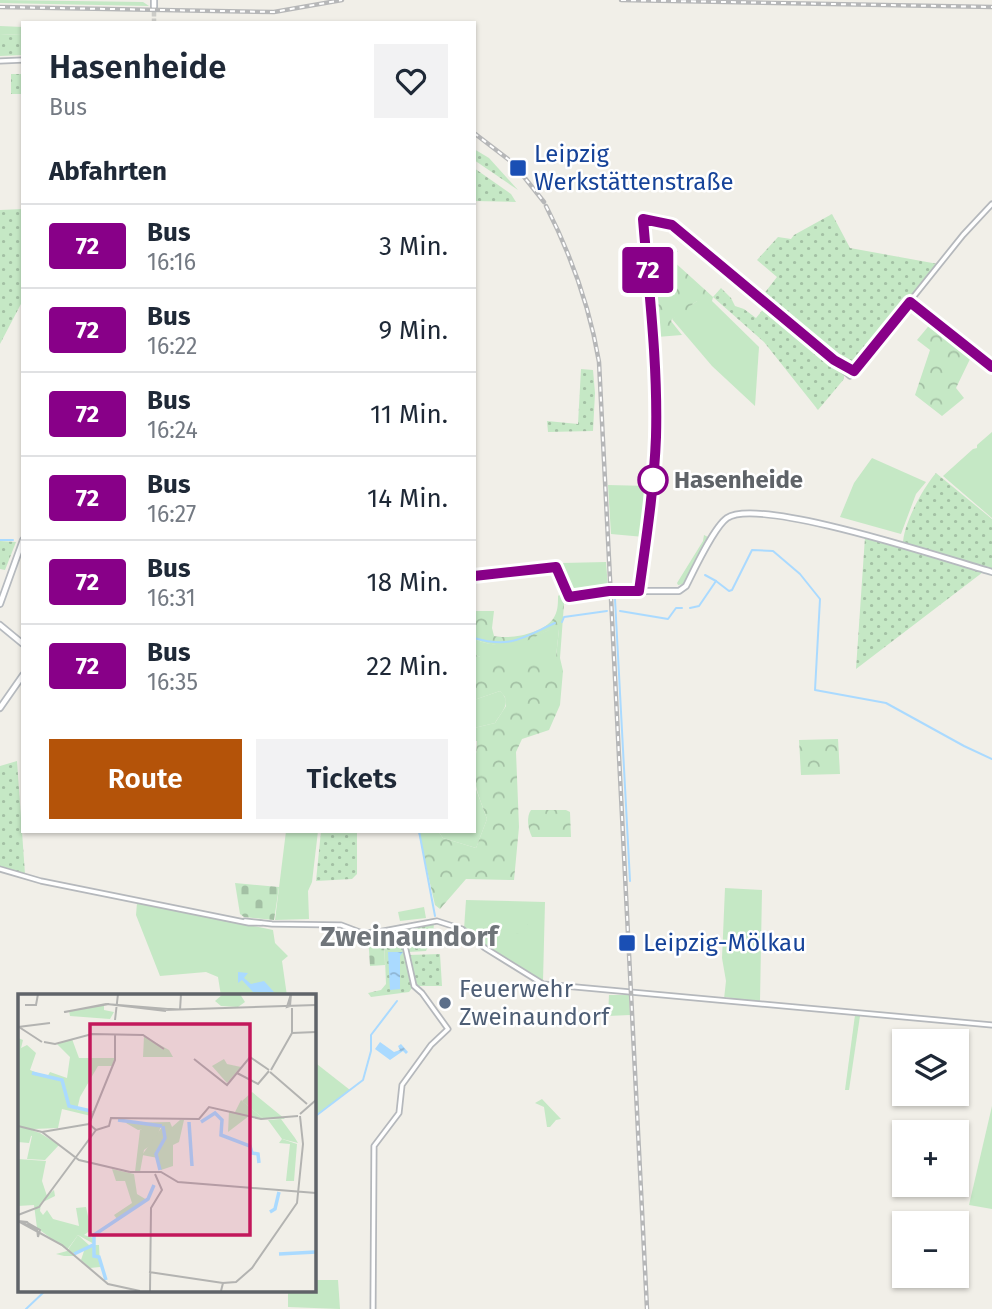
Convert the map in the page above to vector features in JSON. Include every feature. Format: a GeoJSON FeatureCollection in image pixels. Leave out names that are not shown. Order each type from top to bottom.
{"type":"FeatureCollection","features":[{"type":"Feature","properties":{"kind":"main road"},"geometry":{"type":"LineString","coordinates":[[154,0],[154,7]]}},
{"type":"Feature","properties":{"kind":"main road"},"geometry":{"type":"LineString","coordinates":[[476,576],[556,567],[569,597],[612,591],[678,591],[685,586],[721,523],[731,515],[744,513],[779,515],[813,522],[992,572]]}},
{"type":"Feature","properties":{"kind":"main road"},"geometry":{"type":"LineString","coordinates":[[0,604],[21,546]]}},
{"type":"Feature","properties":{"kind":"main road"},"geometry":{"type":"LineString","coordinates":[[0,625],[21,643]]}},
{"type":"Feature","properties":{"kind":"main road"},"geometry":{"type":"LineString","coordinates":[[0,708],[21,678]]}},
{"type":"Feature","properties":{"kind":"street"},"geometry":{"type":"LineString","coordinates":[[0,61],[21,60]]}},
{"type":"Feature","properties":{"kind":"street"},"geometry":{"type":"LineString","coordinates":[[643,219],[672,225],[850,376],[977,218],[992,204]]}},
{"type":"Feature","properties":{"kind":"street"},"geometry":{"type":"LineString","coordinates":[[910,302],[992,367]]}},
{"type":"Feature","properties":{"kind":"street"},"geometry":{"type":"LineString","coordinates":[[834,360],[854,371]]}},
{"type":"Feature","properties":{"kind":"street"},"geometry":{"type":"LineString","coordinates":[[0,869],[40,881],[245,921],[334,924],[348,926],[362,933],[436,921],[457,927],[512,966],[543,984],[992,1025]]}},
{"type":"Feature","properties":{"kind":"street"},"geometry":{"type":"LineString","coordinates":[[373,1309],[374,1150],[377,1140],[399,1113],[402,1085],[431,1045],[448,1029],[412,983],[404,933],[400,927]]}},
{"type":"Feature","properties":{"kind":"green space"},"geometry":{"type":"Polygon","coordinates":[[[0,0],[143,2],[149,6],[0,3],[0,0]]]}},
{"type":"Feature","properties":{"kind":"green space"},"geometry":{"type":"Polygon","coordinates":[[[0,26],[21,27],[21,34],[0,35],[0,26]]]}},
{"type":"Feature","properties":{"kind":"green space"},"geometry":{"type":"Polygon","coordinates":[[[21,34],[21,55],[0,56],[0,35],[21,34]]]}},
{"type":"Feature","properties":{"kind":"green space"},"geometry":{"type":"Polygon","coordinates":[[[11,74],[21,74],[21,94],[11,94],[11,74]]]}},
{"type":"Feature","properties":{"kind":"green space"},"geometry":{"type":"Polygon","coordinates":[[[476,150],[489,158],[518,190],[476,161],[476,150]]]}},
{"type":"Feature","properties":{"kind":"green space"},"geometry":{"type":"Polygon","coordinates":[[[476,169],[511,194],[516,202],[476,201],[476,169]]]}},
{"type":"Feature","properties":{"kind":"green space"},"geometry":{"type":"Polygon","coordinates":[[[21,209],[21,304],[0,344],[0,210],[21,209]]]}},
{"type":"Feature","properties":{"kind":"green space"},"geometry":{"type":"Polygon","coordinates":[[[832,214],[850,248],[938,264],[858,362],[851,365],[843,363],[763,295],[777,277],[757,260],[778,237],[791,239],[832,214]]]}},
{"type":"Feature","properties":{"kind":"green space"},"geometry":{"type":"Polygon","coordinates":[[[678,251],[671,259],[713,297],[712,301],[697,301],[688,311],[672,319],[682,335],[657,337],[650,254],[678,251]]]}},
{"type":"Feature","properties":{"kind":"green space"},"geometry":{"type":"Polygon","coordinates":[[[721,288],[735,306],[756,318],[765,307],[844,374],[844,379],[818,410],[764,342],[713,297],[721,288]]]}},
{"type":"Feature","properties":{"kind":"green space"},"geometry":{"type":"Polygon","coordinates":[[[697,301],[712,301],[759,347],[755,406],[712,366],[672,319],[697,301]]]}},
{"type":"Feature","properties":{"kind":"green space"},"geometry":{"type":"Polygon","coordinates":[[[932,322],[971,357],[956,388],[964,398],[942,416],[915,395],[930,350],[917,340],[932,322]]]}},
{"type":"Feature","properties":{"kind":"green space"},"geometry":{"type":"Polygon","coordinates":[[[581,369],[593,370],[593,431],[548,432],[547,421],[578,424],[581,369]]]}},
{"type":"Feature","properties":{"kind":"green space"},"geometry":{"type":"Polygon","coordinates":[[[992,432],[992,518],[943,476],[992,432]]]}},
{"type":"Feature","properties":{"kind":"green space"},"geometry":{"type":"Polygon","coordinates":[[[872,458],[926,482],[916,494],[901,534],[840,517],[854,483],[872,458]]]}},
{"type":"Feature","properties":{"kind":"green space"},"geometry":{"type":"Polygon","coordinates":[[[936,473],[992,519],[992,570],[987,569],[856,669],[865,537],[903,548],[905,530],[914,509],[936,473]]]}},
{"type":"Feature","properties":{"kind":"green space"},"geometry":{"type":"Polygon","coordinates":[[[608,485],[649,486],[644,537],[611,534],[608,485]]]}},
{"type":"Feature","properties":{"kind":"green space"},"geometry":{"type":"Polygon","coordinates":[[[704,535],[710,538],[684,584],[678,585],[703,541],[704,535]]]}},
{"type":"Feature","properties":{"kind":"green space"},"geometry":{"type":"Polygon","coordinates":[[[0,541],[16,542],[5,570],[0,569],[0,541]]]}},
{"type":"Feature","properties":{"kind":"green space"},"geometry":{"type":"Polygon","coordinates":[[[606,562],[608,587],[570,592],[562,563],[606,562]]]}},
{"type":"Feature","properties":{"kind":"green space"},"geometry":{"type":"Polygon","coordinates":[[[561,593],[565,599],[581,599],[570,605],[564,604],[560,705],[549,730],[522,739],[516,752],[519,827],[514,880],[466,879],[440,909],[435,905],[418,833],[439,833],[443,838],[476,848],[487,819],[476,786],[476,728],[495,723],[506,706],[505,697],[500,691],[476,699],[476,655],[556,657],[559,629],[517,644],[488,644],[476,640],[476,611],[494,611],[494,636],[518,636],[534,632],[553,619],[561,593]]]}},
{"type":"Feature","properties":{"kind":"green space"},"geometry":{"type":"Polygon","coordinates":[[[551,629],[559,629],[556,657],[476,655],[476,640],[495,644],[523,640],[551,629]]]}},
{"type":"Feature","properties":{"kind":"green space"},"geometry":{"type":"Polygon","coordinates":[[[500,691],[504,695],[506,703],[495,723],[476,728],[476,699],[500,691]]]}},
{"type":"Feature","properties":{"kind":"green space"},"geometry":{"type":"Polygon","coordinates":[[[838,739],[840,774],[801,775],[799,740],[838,739]]]}},
{"type":"Feature","properties":{"kind":"green space"},"geometry":{"type":"Polygon","coordinates":[[[17,761],[25,874],[0,867],[0,766],[17,761]]]}},
{"type":"Feature","properties":{"kind":"green space"},"geometry":{"type":"Polygon","coordinates":[[[476,789],[487,819],[476,848],[443,838],[439,833],[476,833],[476,789]]]}},
{"type":"Feature","properties":{"kind":"green space"},"geometry":{"type":"Polygon","coordinates":[[[531,810],[570,812],[571,837],[532,837],[528,823],[531,810]]]}},
{"type":"Feature","properties":{"kind":"green space"},"geometry":{"type":"Polygon","coordinates":[[[286,833],[318,833],[312,882],[308,891],[309,919],[275,920],[286,833]]]}},
{"type":"Feature","properties":{"kind":"green space"},"geometry":{"type":"Polygon","coordinates":[[[321,833],[357,833],[357,874],[352,879],[316,881],[321,833]]]}},
{"type":"Feature","properties":{"kind":"green space"},"geometry":{"type":"Polygon","coordinates":[[[235,883],[279,887],[274,920],[244,917],[240,914],[235,883]]]}},
{"type":"Feature","properties":{"kind":"green space"},"geometry":{"type":"Polygon","coordinates":[[[725,888],[762,890],[760,1001],[731,1000],[726,997],[724,999],[726,981],[722,958],[725,888]]]}},
{"type":"Feature","properties":{"kind":"green space"},"geometry":{"type":"Polygon","coordinates":[[[466,900],[545,902],[543,981],[485,947],[464,929],[466,900]]]}},
{"type":"Feature","properties":{"kind":"green space"},"geometry":{"type":"Polygon","coordinates":[[[137,903],[273,930],[275,943],[288,956],[282,961],[287,994],[221,994],[218,977],[206,972],[160,976],[136,915],[137,903]]]}},
{"type":"Feature","properties":{"kind":"green space"},"geometry":{"type":"Polygon","coordinates":[[[424,907],[426,918],[400,921],[398,912],[424,907]]]}},
{"type":"Feature","properties":{"kind":"green space"},"geometry":{"type":"Polygon","coordinates":[[[434,923],[433,935],[426,951],[408,952],[407,929],[434,923]]]}},
{"type":"Feature","properties":{"kind":"green space"},"geometry":{"type":"Polygon","coordinates":[[[515,923],[528,924],[528,936],[512,932],[515,923]]]}},
{"type":"Feature","properties":{"kind":"green space"},"geometry":{"type":"Polygon","coordinates":[[[397,932],[402,936],[412,988],[409,992],[371,997],[368,993],[381,990],[386,984],[384,934],[397,932]]]}},
{"type":"Feature","properties":{"kind":"green space"},"geometry":{"type":"Polygon","coordinates":[[[384,934],[385,965],[370,966],[368,935],[384,934]]]}},
{"type":"Feature","properties":{"kind":"green space"},"geometry":{"type":"Polygon","coordinates":[[[440,954],[442,986],[416,984],[408,955],[440,954]]]}},
{"type":"Feature","properties":{"kind":"green space"},"geometry":{"type":"Polygon","coordinates":[[[609,995],[629,995],[630,1015],[608,1016],[609,995]]]}},
{"type":"Feature","properties":{"kind":"green space"},"geometry":{"type":"Polygon","coordinates":[[[855,1015],[860,1016],[849,1090],[845,1090],[855,1015]]]}},
{"type":"Feature","properties":{"kind":"green space"},"geometry":{"type":"Polygon","coordinates":[[[315,1063],[350,1090],[315,1116],[315,1063]]]}},
{"type":"Feature","properties":{"kind":"green space"},"geometry":{"type":"Polygon","coordinates":[[[542,1099],[561,1119],[556,1120],[550,1127],[547,1127],[544,1107],[535,1103],[542,1099]]]}},
{"type":"Feature","properties":{"kind":"green space"},"geometry":{"type":"Polygon","coordinates":[[[992,1106],[992,1209],[969,1205],[992,1106]]]}},
{"type":"Feature","properties":{"kind":"green space"},"geometry":{"type":"Polygon","coordinates":[[[315,1280],[338,1280],[340,1309],[288,1307],[288,1292],[315,1292],[315,1280]]]}},
{"type":"Feature","properties":{"kind":"water"},"geometry":{"type":"Polygon","coordinates":[[[388,952],[403,952],[400,956],[400,989],[390,990],[388,952]]]}},
{"type":"Feature","properties":{"kind":"water"},"geometry":{"type":"Polygon","coordinates":[[[238,972],[248,973],[244,978],[251,984],[264,981],[274,992],[253,992],[242,980],[238,983],[238,972]]]}},
{"type":"Feature","properties":{"kind":"water"},"geometry":{"type":"Polygon","coordinates":[[[380,1042],[394,1052],[400,1050],[398,1046],[401,1044],[408,1052],[406,1054],[403,1051],[390,1060],[375,1049],[380,1042]]]}},
{"type":"Feature","properties":{"kind":"waterway"},"geometry":{"type":"LineString","coordinates":[[0,540],[13,540]]}},
{"type":"Feature","properties":{"kind":"waterway"},"geometry":{"type":"LineString","coordinates":[[690,608],[699,606],[716,581],[729,591],[732,590],[752,550],[773,551],[800,574],[820,599],[815,690],[886,703],[992,759]]}},
{"type":"Feature","properties":{"kind":"waterway"},"geometry":{"type":"LineString","coordinates":[[705,575],[716,581]]}},
{"type":"Feature","properties":{"kind":"waterway"},"geometry":{"type":"LineString","coordinates":[[615,599],[630,881]]}},
{"type":"Feature","properties":{"kind":"waterway"},"geometry":{"type":"LineString","coordinates":[[620,611],[668,619],[676,608],[682,608]]}},
{"type":"Feature","properties":{"kind":"waterway"},"geometry":{"type":"LineString","coordinates":[[562,622],[564,617],[607,611]]}},
{"type":"Feature","properties":{"kind":"waterway"},"geometry":{"type":"LineString","coordinates":[[476,638],[508,642],[526,637],[555,623]]}},
{"type":"Feature","properties":{"kind":"waterway"},"geometry":{"type":"LineString","coordinates":[[419,833],[435,916]]}},
{"type":"Feature","properties":{"kind":"waterway"},"geometry":{"type":"LineString","coordinates":[[315,1116],[363,1080],[371,1051],[371,1035],[397,1001]]}},
{"type":"Feature","properties":{"kind":"waterway"},"geometry":{"type":"LineString","coordinates":[[26,1309],[44,1292]]}},
{"type":"Feature","properties":{"kind":"tunnel"},"geometry":{"type":"LineString","coordinates":[[154,7],[154,21]]}},
{"type":"Feature","properties":{"kind":"railway"},"geometry":{"type":"LineString","coordinates":[[0,7],[274,12],[342,0]]}},
{"type":"Feature","properties":{"kind":"railway"},"geometry":{"type":"LineString","coordinates":[[621,0],[992,7]]}},
{"type":"Feature","properties":{"kind":"railway"},"geometry":{"type":"LineString","coordinates":[[476,135],[513,163],[544,202]]}},
{"type":"Feature","properties":{"kind":"railway"},"geometry":{"type":"LineString","coordinates":[[546,206],[579,282],[599,362],[647,1309]]}},
{"type":"Feature","properties":{"kind":"bus line","name":"72"},"geometry":{"type":"LineString","coordinates":[[476,576],[556,567],[569,597],[594,592],[639,591],[647,542],[656,424],[652,301],[643,219],[672,225],[834,360],[854,371],[910,302],[992,367]]}},
{"type":"Feature","properties":{"kind":"place","name":"Leipzig Werkstättenstraße"},"geometry":{"type":"Point","coordinates":[518,168]}},
{"type":"Feature","properties":{"kind":"place","name":"Hasenheide"},"geometry":{"type":"Point","coordinates":[653,480]}},
{"type":"Feature","properties":{"kind":"place","name":"Leipzig-Mölkau"},"geometry":{"type":"Point","coordinates":[627,943]}},
{"type":"Feature","properties":{"kind":"place","name":"Feuerwehr Zweinaundorf"},"geometry":{"type":"Point","coordinates":[445,1003]}},
{"type":"Feature","properties":{"kind":"district","name":"Zweinaundorf"},"geometry":{"type":"Point","coordinates":[409,936]}}]}
